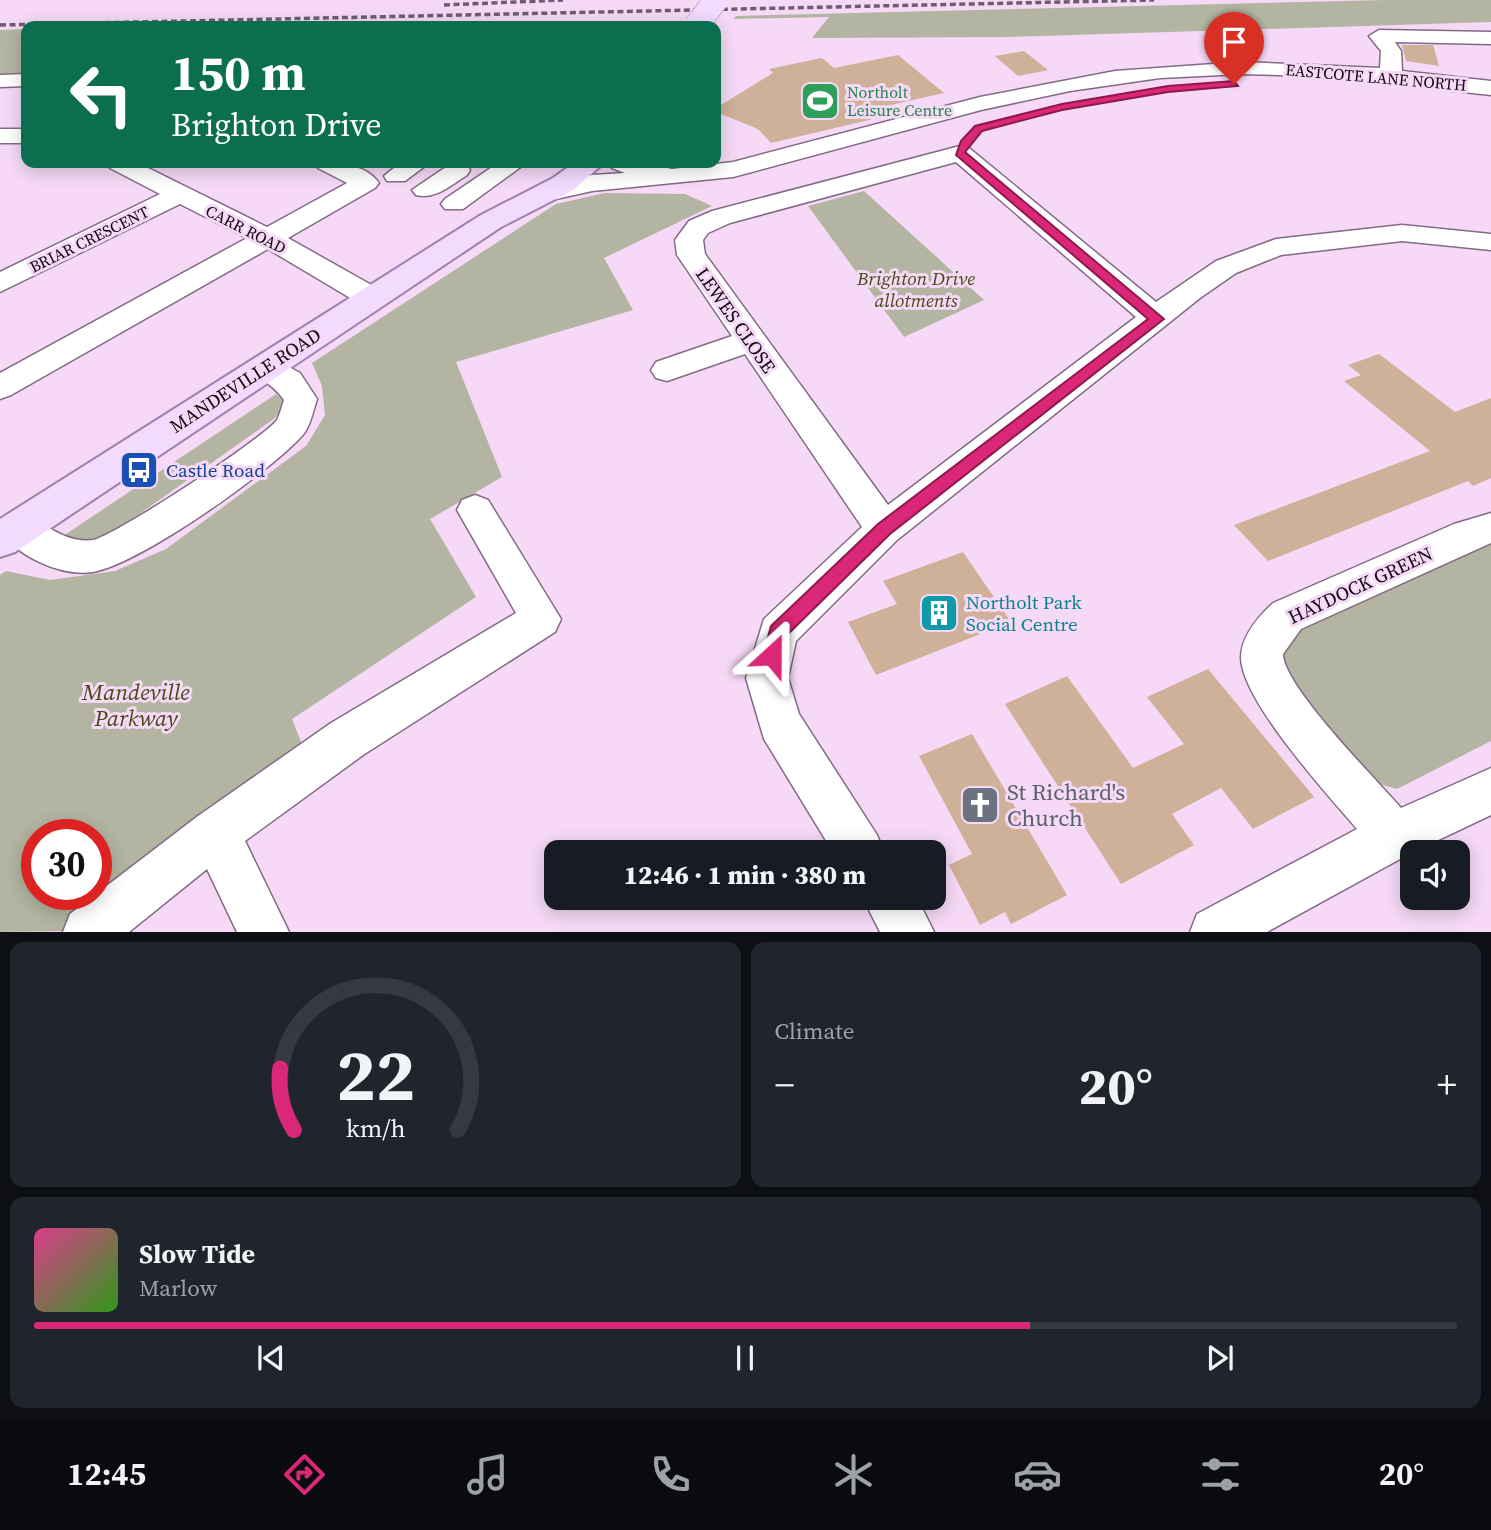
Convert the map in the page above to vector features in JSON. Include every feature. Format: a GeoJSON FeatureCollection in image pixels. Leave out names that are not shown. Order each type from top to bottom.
{"type":"FeatureCollection","features":[{"type":"Feature","properties":{"kind":"main road"},"geometry":{"type":"LineString","coordinates":[[699,21],[716,0]]}},
{"type":"Feature","properties":{"kind":"main road"},"geometry":{"type":"LineString","coordinates":[[718,21],[733,0]]}},
{"type":"Feature","properties":{"kind":"main road","name":"MANDEVILLE ROAD"},"geometry":{"type":"LineString","coordinates":[[10,534],[372,298],[471,212],[571,168]]}},
{"type":"Feature","properties":{"kind":"street"},"geometry":{"type":"LineString","coordinates":[[1395,76],[1391,70],[1391,51],[1379,36],[1489,49]]}},
{"type":"Feature","properties":{"kind":"street","name":"EASTCOTE LANE NORTH"},"geometry":{"type":"LineString","coordinates":[[571,168],[608,175],[629,168],[685,175],[727,169],[1046,89],[1232,57],[1395,76],[1489,99]]}},
{"type":"Feature","properties":{"kind":"street"},"geometry":{"type":"LineString","coordinates":[[0,81],[21,80]]}},
{"type":"Feature","properties":{"kind":"street"},"geometry":{"type":"LineString","coordinates":[[1039,113],[1127,95],[1214,84],[1334,86],[1489,99]]}},
{"type":"Feature","properties":{"kind":"street"},"geometry":{"type":"LineString","coordinates":[[0,136],[21,136]]}},
{"type":"Feature","properties":{"kind":"street","name":"LEWES CLOSE"},"geometry":{"type":"LineString","coordinates":[[884,529],[691,255],[689,240],[698,227],[721,217],[966,144],[1157,319]]}},
{"type":"Feature","properties":{"kind":"street","name":"CARR ROAD"},"geometry":{"type":"LineString","coordinates":[[128,168],[268,238],[372,298]]}},
{"type":"Feature","properties":{"kind":"street"},"geometry":{"type":"LineString","coordinates":[[0,387],[366,183],[337,168]]}},
{"type":"Feature","properties":{"kind":"street"},"geometry":{"type":"LineString","coordinates":[[396,176],[409,168]]}},
{"type":"Feature","properties":{"kind":"street"},"geometry":{"type":"LineString","coordinates":[[471,212],[510,168]]}},
{"type":"Feature","properties":{"kind":"street","name":"EASTCOTE LANE NORTH"},"geometry":{"type":"LineString","coordinates":[[571,168],[592,183],[629,168]]}},
{"type":"Feature","properties":{"kind":"street"},"geometry":{"type":"LineString","coordinates":[[425,190],[458,170]]}},
{"type":"Feature","properties":{"kind":"street","name":"BRIAR CRESCENT"},"geometry":{"type":"LineString","coordinates":[[0,283],[178,195]]}},
{"type":"Feature","properties":{"kind":"street"},"geometry":{"type":"LineString","coordinates":[[853,840],[780,723],[767,678],[778,632],[884,529],[1226,267],[1276,247],[1402,233],[1491,242]]}},
{"type":"Feature","properties":{"kind":"street"},"geometry":{"type":"LineString","coordinates":[[667,370],[750,341]]}},
{"type":"Feature","properties":{"kind":"street"},"geometry":{"type":"LineString","coordinates":[[10,534],[73,555],[94,556],[127,545],[290,428],[301,399],[289,380],[267,366]]}},
{"type":"Feature","properties":{"kind":"street"},"geometry":{"type":"LineString","coordinates":[[88,932],[215,833],[347,739],[541,619],[475,510]]}},
{"type":"Feature","properties":{"kind":"street","name":"HAYDOCK GREEN"},"geometry":{"type":"LineString","coordinates":[[1394,836],[1278,696],[1262,662],[1267,635],[1287,616],[1467,535],[1491,528]]}},
{"type":"Feature","properties":{"kind":"street"},"geometry":{"type":"LineString","coordinates":[[1215,932],[1394,836],[1491,791]]}},
{"type":"Feature","properties":{"kind":"street"},"geometry":{"type":"LineString","coordinates":[[215,833],[264,932]]}},
{"type":"Feature","properties":{"kind":"street"},"geometry":{"type":"LineString","coordinates":[[895,910],[909,932]]}},
{"type":"Feature","properties":{"kind":"green space"},"geometry":{"type":"Polygon","coordinates":[[[1385,0],[1491,0],[1491,22],[1009,37],[812,38],[829,17],[734,19],[736,16],[1385,0]]]}},
{"type":"Feature","properties":{"kind":"green space"},"geometry":{"type":"Polygon","coordinates":[[[21,29],[21,79],[0,80],[0,30],[21,29]]]}},
{"type":"Feature","properties":{"kind":"green space","name":"Brighton Drive allotments"},"geometry":{"type":"Polygon","coordinates":[[[864,191],[984,300],[904,337],[808,206],[864,191]]]}},
{"type":"Feature","properties":{"kind":"green space","name":"Mandeville Parkway"},"geometry":{"type":"Polygon","coordinates":[[[605,193],[685,194],[712,206],[604,258],[633,310],[456,362],[502,477],[430,519],[476,597],[292,719],[303,747],[112,896],[112,819],[21,819],[21,910],[94,910],[67,931],[0,932],[0,575],[6,571],[50,580],[115,571],[166,549],[306,446],[325,415],[322,386],[312,363],[556,204],[605,193]]]}},
{"type":"Feature","properties":{"kind":"green space"},"geometry":{"type":"Polygon","coordinates":[[[276,394],[284,401],[282,410],[275,418],[107,537],[79,542],[63,536],[276,394]]]}},
{"type":"Feature","properties":{"kind":"green space"},"geometry":{"type":"Polygon","coordinates":[[[1491,543],[1491,741],[1397,789],[1363,779],[1288,692],[1277,657],[1297,631],[1491,543]]]}},
{"type":"Feature","properties":{"kind":"building"},"geometry":{"type":"Polygon","coordinates":[[[1402,45],[1433,45],[1439,66],[1406,61],[1402,45]]]}},
{"type":"Feature","properties":{"kind":"building"},"geometry":{"type":"Polygon","coordinates":[[[1024,51],[1048,70],[1018,76],[995,56],[1024,51]]]}},
{"type":"Feature","properties":{"kind":"building","name":"Northolt Leisure Centre"},"geometry":{"type":"Polygon","coordinates":[[[898,55],[944,93],[873,109],[882,117],[771,143],[758,129],[721,114],[721,105],[773,73],[769,69],[822,58],[834,68],[898,55]]]}},
{"type":"Feature","properties":{"kind":"building"},"geometry":{"type":"Polygon","coordinates":[[[1379,354],[1455,412],[1491,398],[1491,478],[1473,486],[1468,481],[1268,561],[1234,525],[1430,451],[1344,381],[1361,375],[1348,365],[1379,354]]]}},
{"type":"Feature","properties":{"kind":"building","name":"Northolt Park Social Centre"},"geometry":{"type":"Polygon","coordinates":[[[963,552],[1011,622],[876,675],[848,622],[897,604],[883,581],[963,552]]]}},
{"type":"Feature","properties":{"kind":"building"},"geometry":{"type":"Polygon","coordinates":[[[1208,669],[1314,797],[1253,829],[1221,788],[1172,814],[1194,845],[1121,884],[1005,704],[1067,676],[1133,768],[1184,744],[1147,697],[1208,669]]]}},
{"type":"Feature","properties":{"kind":"building","name":"St Richard's Church"},"geometry":{"type":"Polygon","coordinates":[[[972,734],[1067,895],[1011,924],[1005,912],[980,925],[949,865],[972,854],[919,756],[972,734]]]}},
{"type":"Feature","properties":{"kind":"railway"},"geometry":{"type":"LineString","coordinates":[[444,5],[563,0]]}},
{"type":"Feature","properties":{"kind":"railway"},"geometry":{"type":"LineString","coordinates":[[185,21],[1154,0]]}},
{"type":"Feature","properties":{"kind":"railway"},"geometry":{"type":"LineString","coordinates":[[0,25],[21,25]]}},
{"type":"Feature","properties":{"kind":"place","name":"Northolt Leisure Centre"},"geometry":{"type":"Point","coordinates":[820,101]}},
{"type":"Feature","properties":{"kind":"place","name":"Castle Road"},"geometry":{"type":"Point","coordinates":[139,470]}},
{"type":"Feature","properties":{"kind":"place","name":"Northolt Park Social Centre"},"geometry":{"type":"Point","coordinates":[939,613]}},
{"type":"Feature","properties":{"kind":"place","name":"St Richard's Church"},"geometry":{"type":"Point","coordinates":[980,805]}},
{"type":"Feature","properties":{"kind":"route"},"geometry":{"type":"LineString","coordinates":[[772,655],[778,632],[884,529],[1157,319],[960,153],[966,141],[979,129],[1062,107],[1168,89],[1234,84]]}}]}
